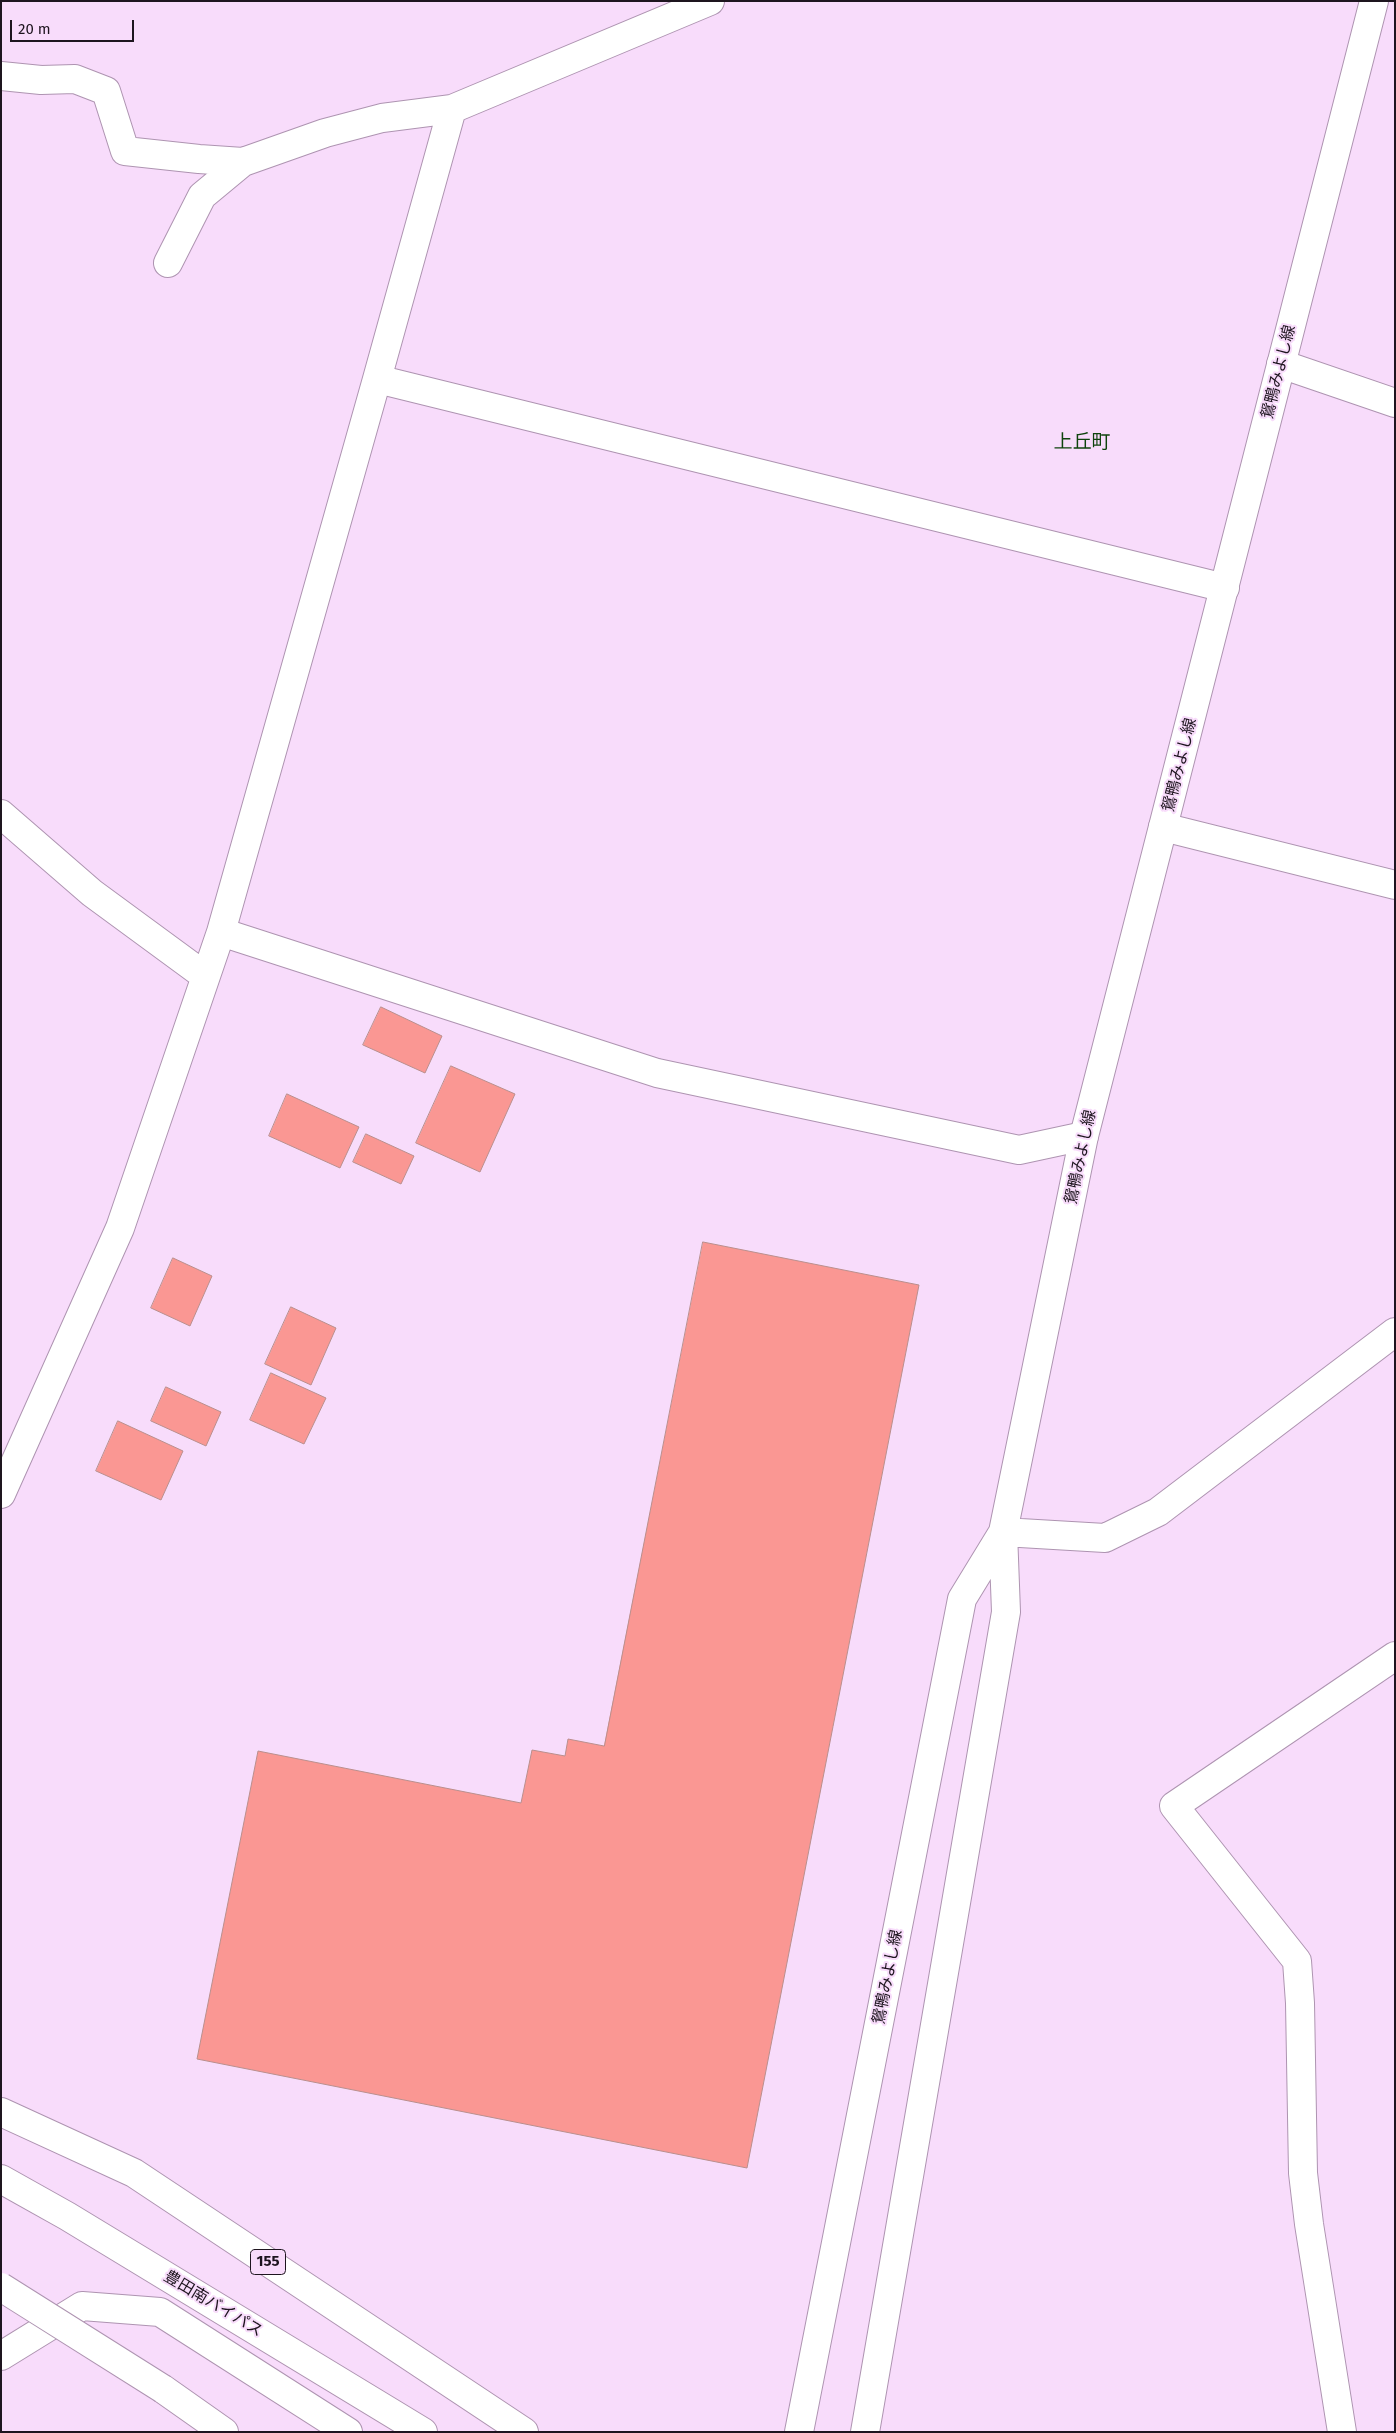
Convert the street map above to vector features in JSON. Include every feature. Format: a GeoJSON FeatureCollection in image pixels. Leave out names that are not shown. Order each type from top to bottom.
{"type":"FeatureCollection","features":[{"type":"Feature","properties":{"kind":"main road"},"geometry":{"type":"LineString","coordinates":[[168,263],[202,196],[243,162],[325,133],[382,118],[452,109],[710,1]]}},
{"type":"Feature","properties":{"kind":"main road","name":"鴛鴨みよし線"},"geometry":{"type":"LineString","coordinates":[[865,2432],[1006,1612],[1003,1532],[1084,1136],[1374,1]]}},
{"type":"Feature","properties":{"kind":"main road"},"geometry":{"type":"LineString","coordinates":[[1,76],[41,80],[75,79],[106,91],[124,151],[199,160],[243,162]]}},
{"type":"Feature","properties":{"kind":"main road"},"geometry":{"type":"LineString","coordinates":[[1,1494],[120,1228],[221,932],[452,109]]}},
{"type":"Feature","properties":{"kind":"main road"},"geometry":{"type":"LineString","coordinates":[[1281,364],[1395,403]]}},
{"type":"Feature","properties":{"kind":"main road"},"geometry":{"type":"LineString","coordinates":[[376,379],[1225,588]]}},
{"type":"Feature","properties":{"kind":"main road"},"geometry":{"type":"LineString","coordinates":[[1,814],[92,893],[205,976]]}},
{"type":"Feature","properties":{"kind":"main road"},"geometry":{"type":"LineString","coordinates":[[1163,827],[1395,885]]}},
{"type":"Feature","properties":{"kind":"main road"},"geometry":{"type":"LineString","coordinates":[[221,932],[657,1073],[1019,1150],[1084,1136]]}},
{"type":"Feature","properties":{"kind":"main road"},"geometry":{"type":"LineString","coordinates":[[1003,1532],[1105,1538],[1158,1512],[1395,1332]]}},
{"type":"Feature","properties":{"kind":"main road","name":"鴛鴨みよし線"},"geometry":{"type":"LineString","coordinates":[[798,2432],[962,1599],[1003,1532]]}},
{"type":"Feature","properties":{"kind":"main road"},"geometry":{"type":"LineString","coordinates":[[1342,2432],[1309,2224],[1304,2173],[1300,2003],[1297,1960],[1174,1806],[1395,1656]]}},
{"type":"Feature","properties":{"kind":"main road","name":"155"},"geometry":{"type":"LineString","coordinates":[[1,2112],[134,2173],[524,2432]]}},
{"type":"Feature","properties":{"kind":"main road","name":"豊田南バイパス"},"geometry":{"type":"LineString","coordinates":[[1,2179],[67,2216],[423,2432]]}},
{"type":"Feature","properties":{"kind":"main road"},"geometry":{"type":"LineString","coordinates":[[1,2286],[163,2389],[224,2432]]}},
{"type":"Feature","properties":{"kind":"main road"},"geometry":{"type":"LineString","coordinates":[[1,2356],[82,2306],[160,2312],[348,2432]]}},
{"type":"Feature","properties":{"kind":"building"},"geometry":{"type":"Polygon","coordinates":[[[381,1007],[442,1036],[425,1073],[363,1045],[381,1007]]]}},
{"type":"Feature","properties":{"kind":"building"},"geometry":{"type":"Polygon","coordinates":[[[451,1066],[515,1094],[480,1172],[416,1143],[451,1066]]]}},
{"type":"Feature","properties":{"kind":"building"},"geometry":{"type":"Polygon","coordinates":[[[287,1094],[359,1127],[340,1168],[269,1136],[287,1094]]]}},
{"type":"Feature","properties":{"kind":"building"},"geometry":{"type":"Polygon","coordinates":[[[366,1134],[414,1156],[401,1184],[353,1162],[366,1134]]]}},
{"type":"Feature","properties":{"kind":"building"},"geometry":{"type":"Polygon","coordinates":[[[703,1242],[919,1285],[747,2168],[197,2059],[258,1751],[521,1803],[532,1750],[565,1756],[568,1739],[604,1746],[703,1242]]]}},
{"type":"Feature","properties":{"kind":"building"},"geometry":{"type":"Polygon","coordinates":[[[173,1258],[212,1276],[190,1326],[151,1308],[173,1258]]]}},
{"type":"Feature","properties":{"kind":"building"},"geometry":{"type":"Polygon","coordinates":[[[291,1307],[336,1328],[311,1385],[265,1364],[291,1307]]]}},
{"type":"Feature","properties":{"kind":"building"},"geometry":{"type":"Polygon","coordinates":[[[271,1373],[326,1398],[304,1444],[250,1420],[271,1373]]]}},
{"type":"Feature","properties":{"kind":"building"},"geometry":{"type":"Polygon","coordinates":[[[166,1387],[221,1412],[206,1446],[151,1421],[166,1387]]]}},
{"type":"Feature","properties":{"kind":"building"},"geometry":{"type":"Polygon","coordinates":[[[118,1421],[183,1451],[161,1500],[96,1471],[118,1421]]]}},
{"type":"Feature","properties":{"kind":"district","name":"上丘町"},"geometry":{"type":"Point","coordinates":[1082,443]}}]}
